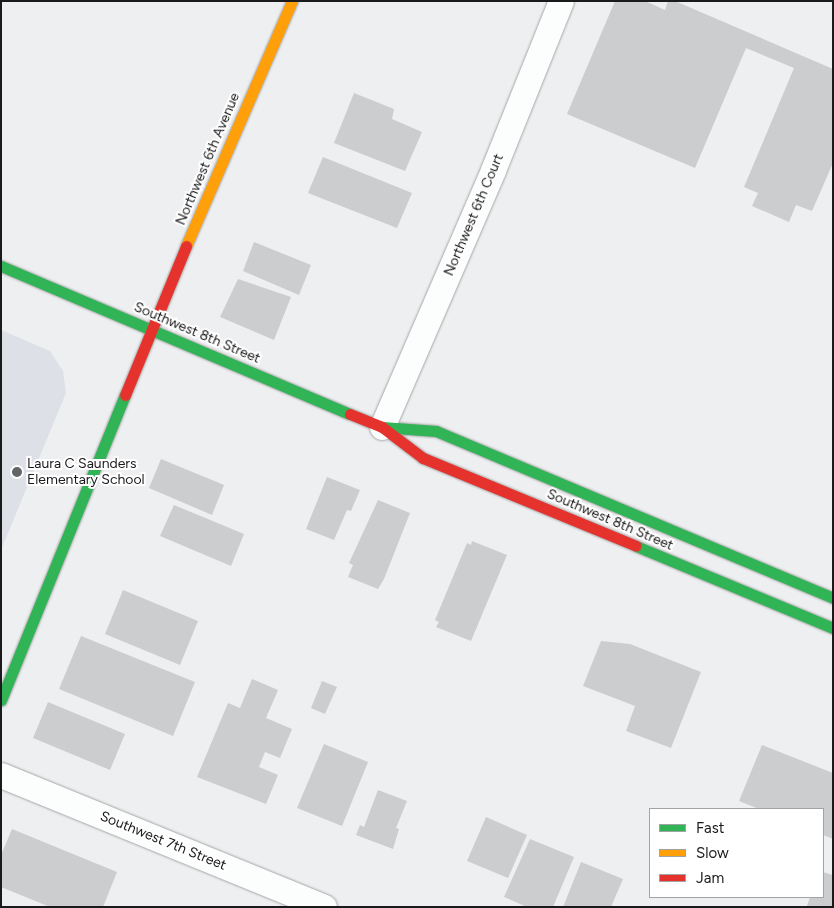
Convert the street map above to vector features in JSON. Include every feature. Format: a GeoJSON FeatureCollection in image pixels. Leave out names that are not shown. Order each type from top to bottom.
{"type":"FeatureCollection","features":[{"type":"Feature","properties":{"kind":"street","name":"Northwest 6th Avenue"},"geometry":{"type":"LineString","coordinates":[[1,700],[63,543],[292,1]]}},
{"type":"Feature","properties":{"kind":"street","name":"Northwest 6th Court"},"geometry":{"type":"LineString","coordinates":[[382,427],[493,170],[561,1]]}},
{"type":"Feature","properties":{"kind":"street","name":"Southwest 8th Street"},"geometry":{"type":"LineString","coordinates":[[1,266],[382,427],[424,458],[833,628]]}},
{"type":"Feature","properties":{"kind":"street","name":"Southwest 8th Street"},"geometry":{"type":"LineString","coordinates":[[382,427],[436,431],[833,598]]}},
{"type":"Feature","properties":{"kind":"street","name":"Southwest 7th Street"},"geometry":{"type":"LineString","coordinates":[[1,775],[324,907]]}},
{"type":"Feature","properties":{"kind":"shaded area","name":"Laura C Saunders Elementary School"},"geometry":{"type":"Polygon","coordinates":[[[1,330],[50,351],[63,371],[66,393],[1,550],[1,330]]]}},
{"type":"Feature","properties":{"kind":"building"},"geometry":{"type":"Polygon","coordinates":[[[615,1],[645,1],[665,10],[668,1],[675,1],[833,69],[833,163],[812,211],[796,205],[789,222],[752,206],[758,193],[744,187],[794,68],[746,48],[695,168],[567,114],[615,1]]]}},
{"type":"Feature","properties":{"kind":"building"},"geometry":{"type":"Polygon","coordinates":[[[354,93],[394,109],[392,119],[422,132],[405,171],[334,143],[354,93]]]}},
{"type":"Feature","properties":{"kind":"building"},"geometry":{"type":"Polygon","coordinates":[[[323,157],[412,193],[397,228],[308,193],[323,157]]]}},
{"type":"Feature","properties":{"kind":"building"},"geometry":{"type":"Polygon","coordinates":[[[254,242],[311,265],[299,295],[243,271],[254,242]]]}},
{"type":"Feature","properties":{"kind":"building"},"geometry":{"type":"Polygon","coordinates":[[[238,279],[291,297],[274,340],[220,317],[238,279]]]}},
{"type":"Feature","properties":{"kind":"building"},"geometry":{"type":"Polygon","coordinates":[[[161,459],[224,485],[212,515],[149,488],[161,459]]]}},
{"type":"Feature","properties":{"kind":"building"},"geometry":{"type":"Polygon","coordinates":[[[327,477],[360,490],[351,511],[347,510],[334,540],[306,529],[327,477]]]}},
{"type":"Feature","properties":{"kind":"building"},"geometry":{"type":"Polygon","coordinates":[[[378,500],[410,513],[384,579],[378,589],[348,577],[353,565],[349,563],[378,500]]]}},
{"type":"Feature","properties":{"kind":"building"},"geometry":{"type":"Polygon","coordinates":[[[174,505],[244,534],[231,566],[160,536],[174,505]]]}},
{"type":"Feature","properties":{"kind":"building"},"geometry":{"type":"Polygon","coordinates":[[[472,541],[507,555],[471,641],[436,627],[439,622],[435,620],[467,543],[471,545],[472,541]]]}},
{"type":"Feature","properties":{"kind":"building"},"geometry":{"type":"Polygon","coordinates":[[[123,590],[198,621],[180,665],[105,634],[123,590]]]}},
{"type":"Feature","properties":{"kind":"building"},"geometry":{"type":"Polygon","coordinates":[[[81,636],[195,682],[173,736],[59,689],[81,636]]]}},
{"type":"Feature","properties":{"kind":"building"},"geometry":{"type":"Polygon","coordinates":[[[601,641],[630,644],[701,672],[671,748],[626,731],[635,706],[583,686],[601,641]]]}},
{"type":"Feature","properties":{"kind":"building"},"geometry":{"type":"Polygon","coordinates":[[[252,679],[278,690],[266,718],[292,729],[280,758],[265,752],[259,767],[278,775],[266,804],[197,777],[228,703],[240,708],[252,679]]]}},
{"type":"Feature","properties":{"kind":"building"},"geometry":{"type":"Polygon","coordinates":[[[322,681],[337,687],[325,714],[311,708],[322,681]]]}},
{"type":"Feature","properties":{"kind":"building"},"geometry":{"type":"Polygon","coordinates":[[[48,702],[125,734],[110,770],[33,738],[48,702]]]}},
{"type":"Feature","properties":{"kind":"building"},"geometry":{"type":"Polygon","coordinates":[[[324,744],[368,762],[342,826],[297,808],[324,744]]]}},
{"type":"Feature","properties":{"kind":"building"},"geometry":{"type":"Polygon","coordinates":[[[762,745],[833,773],[833,839],[824,835],[824,808],[756,808],[739,801],[762,745]]]}},
{"type":"Feature","properties":{"kind":"building"},"geometry":{"type":"Polygon","coordinates":[[[378,790],[407,801],[396,828],[399,829],[393,849],[356,835],[360,825],[364,827],[378,790]]]}},
{"type":"Feature","properties":{"kind":"building"},"geometry":{"type":"Polygon","coordinates":[[[486,817],[527,835],[508,878],[467,861],[486,817]]]}},
{"type":"Feature","properties":{"kind":"building"},"geometry":{"type":"Polygon","coordinates":[[[12,829],[117,872],[103,907],[50,907],[1,887],[1,855],[12,829]]]}},
{"type":"Feature","properties":{"kind":"building"},"geometry":{"type":"Polygon","coordinates":[[[530,839],[574,857],[553,907],[527,907],[504,897],[530,839]]]}},
{"type":"Feature","properties":{"kind":"building"},"geometry":{"type":"Polygon","coordinates":[[[581,862],[623,879],[611,907],[563,907],[581,862]]]}},
{"type":"Feature","properties":{"kind":"building"},"geometry":{"type":"Polygon","coordinates":[[[824,872],[833,875],[833,907],[807,906],[810,898],[824,898],[824,872]]]}},
{"type":"Feature","properties":{"kind":"traffic: fast"},"geometry":{"type":"LineString","coordinates":[[1,266],[350,414]]}},
{"type":"Feature","properties":{"kind":"traffic: fast"},"geometry":{"type":"LineString","coordinates":[[1,700],[125,395]]}},
{"type":"Feature","properties":{"kind":"traffic: fast"},"geometry":{"type":"LineString","coordinates":[[382,427],[436,431],[833,598]]}},
{"type":"Feature","properties":{"kind":"traffic: fast"},"geometry":{"type":"LineString","coordinates":[[636,546],[833,628]]}},
{"type":"Feature","properties":{"kind":"traffic: slow"},"geometry":{"type":"LineString","coordinates":[[186,246],[292,1]]}},
{"type":"Feature","properties":{"kind":"traffic: jam"},"geometry":{"type":"LineString","coordinates":[[125,395],[186,246]]}},
{"type":"Feature","properties":{"kind":"traffic: jam"},"geometry":{"type":"LineString","coordinates":[[350,414],[382,427],[423,458],[636,546]]}},
{"type":"Feature","properties":{"kind":"place","name":"Laura C Saunders Elementary School"},"geometry":{"type":"Point","coordinates":[17,472]}}]}
